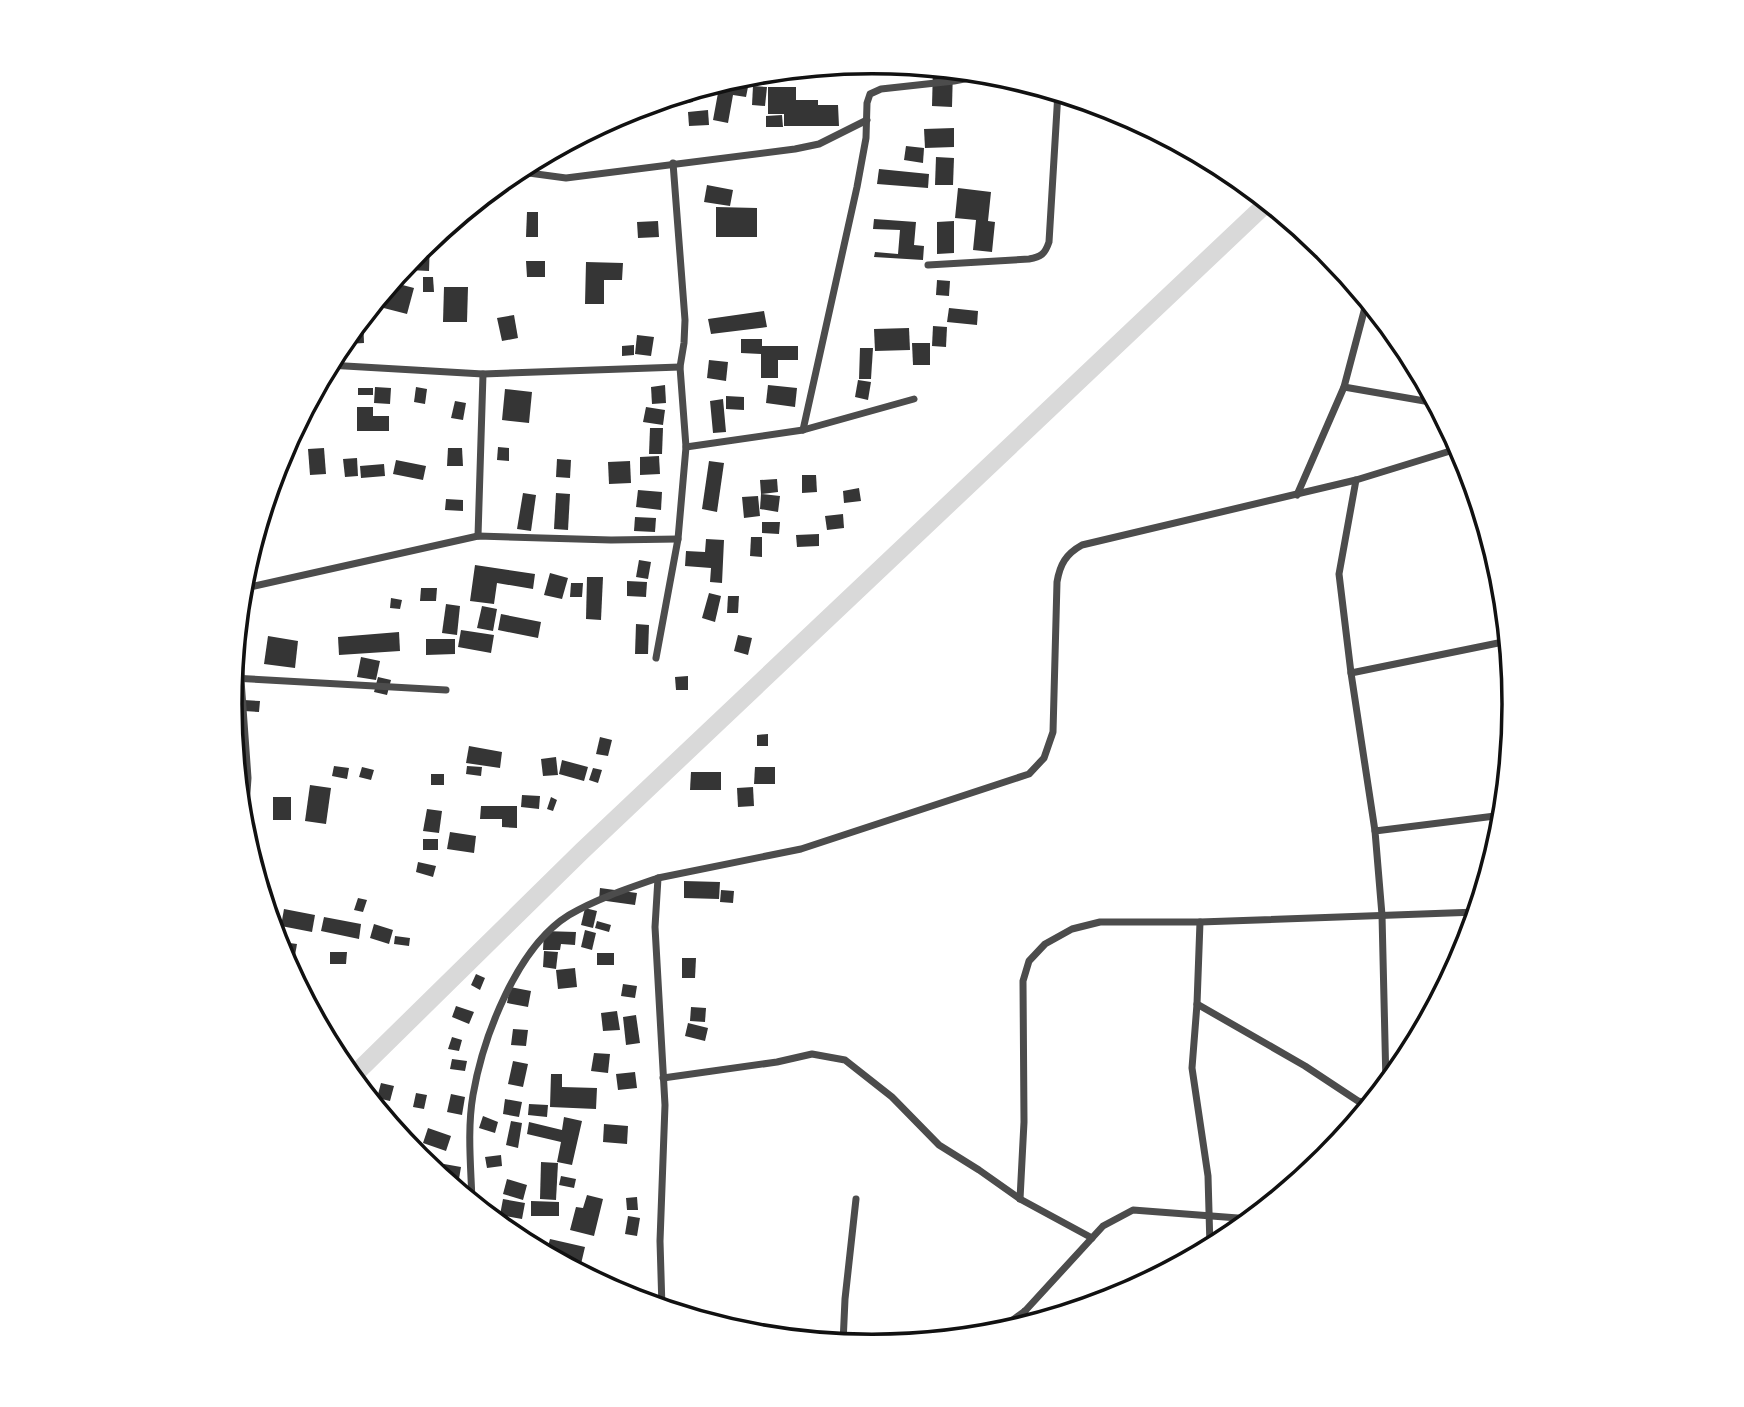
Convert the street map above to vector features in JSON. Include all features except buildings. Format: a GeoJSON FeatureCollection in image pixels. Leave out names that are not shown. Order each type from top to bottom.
{"type":"FeatureCollection","features":[{"type":"Feature","properties":{"kind":"street"},"geometry":{"type":"LineString","coordinates":[[803,430],[857,187],[870,94],[881,89],[959,80]]}},
{"type":"Feature","properties":{"kind":"street"},"geometry":{"type":"LineString","coordinates":[[928,265],[1029,259],[1046,253],[1049,242],[1057,102]]}},
{"type":"Feature","properties":{"kind":"street"},"geometry":{"type":"LineString","coordinates":[[532,173],[566,178],[795,149],[819,144],[867,120]]}},
{"type":"Feature","properties":{"kind":"street"},"geometry":{"type":"LineString","coordinates":[[656,658],[678,539],[686,447],[680,367],[685,320],[673,163]]}},
{"type":"Feature","properties":{"kind":"street"},"geometry":{"type":"LineString","coordinates":[[1297,495],[1344,387],[1364,310]]}},
{"type":"Feature","properties":{"kind":"street"},"geometry":{"type":"LineString","coordinates":[[340,366],[482,374],[680,367]]}},
{"type":"Feature","properties":{"kind":"street"},"geometry":{"type":"LineString","coordinates":[[478,536],[482,374]]}},
{"type":"Feature","properties":{"kind":"street"},"geometry":{"type":"LineString","coordinates":[[1344,387],[1424,401]]}},
{"type":"Feature","properties":{"kind":"street"},"geometry":{"type":"LineString","coordinates":[[686,447],[803,430],[914,399]]}},
{"type":"Feature","properties":{"kind":"street"},"geometry":{"type":"LineString","coordinates":[[472,1189],[472,1096],[488,1036],[506,993],[528,952],[568,916],[658,878],[801,849],[1029,774],[1044,758],[1053,732],[1057,582],[1060,565],[1072,551],[1082,545],[1356,480],[1449,451]]}},
{"type":"Feature","properties":{"kind":"street"},"geometry":{"type":"LineString","coordinates":[[1356,480],[1339,573],[1375,831],[1382,915],[1386,1068]]}},
{"type":"Feature","properties":{"kind":"street"},"geometry":{"type":"LineString","coordinates":[[253,587],[478,536],[678,539]]}},
{"type":"Feature","properties":{"kind":"street"},"geometry":{"type":"LineString","coordinates":[[1351,673],[1499,644]]}},
{"type":"Feature","properties":{"kind":"street"},"geometry":{"type":"LineString","coordinates":[[243,679],[446,690]]}},
{"type":"Feature","properties":{"kind":"street"},"geometry":{"type":"LineString","coordinates":[[243,735],[247,788]]}},
{"type":"Feature","properties":{"kind":"street"},"geometry":{"type":"LineString","coordinates":[[1375,831],[1492,816]]}},
{"type":"Feature","properties":{"kind":"street"},"geometry":{"type":"LineString","coordinates":[[658,878],[655,927],[665,1105],[660,1241],[662,1297]]}},
{"type":"Feature","properties":{"kind":"street"},"geometry":{"type":"LineString","coordinates":[[1020,1199],[1024,1122],[1023,981],[1029,961],[1045,944],[1072,929],[1100,922],[1200,922],[1467,912]]}},
{"type":"Feature","properties":{"kind":"street"},"geometry":{"type":"LineString","coordinates":[[1200,922],[1192,1068],[1208,1176],[1210,1234]]}},
{"type":"Feature","properties":{"kind":"street"},"geometry":{"type":"LineString","coordinates":[[1197,1004],[1360,1102]]}},
{"type":"Feature","properties":{"kind":"street"},"geometry":{"type":"LineString","coordinates":[[663,1077],[777,1062],[812,1054],[845,1060],[892,1097],[939,1145],[1020,1199],[1092,1238]]}},
{"type":"Feature","properties":{"kind":"street"},"geometry":{"type":"LineString","coordinates":[[843,1333],[856,1199]]}},
{"type":"Feature","properties":{"kind":"street"},"geometry":{"type":"LineString","coordinates":[[1019,1316],[1103,1226],[1133,1210],[1235,1218]]}},
{"type":"Feature","properties":{"kind":"waterway"},"geometry":{"type":"LineString","coordinates":[[359,1070],[582,851],[1261,208]]}}]}
